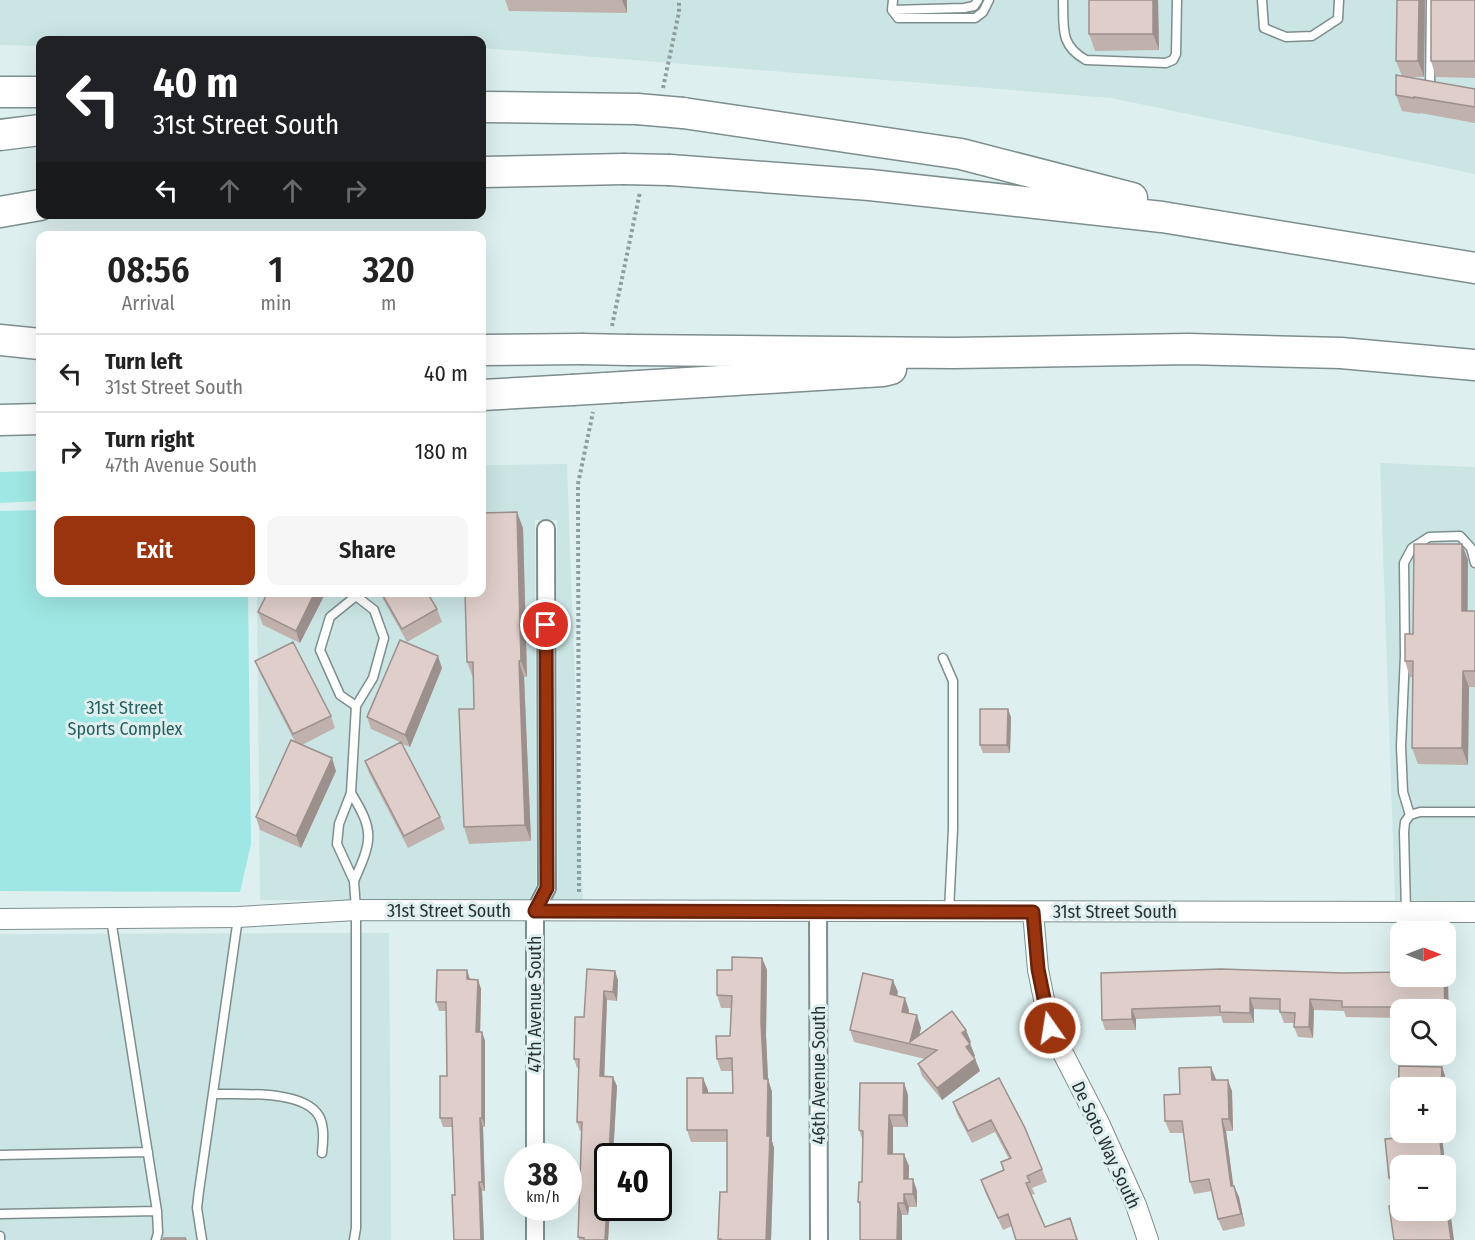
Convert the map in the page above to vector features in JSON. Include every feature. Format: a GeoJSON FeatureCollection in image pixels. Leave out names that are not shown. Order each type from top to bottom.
{"type":"FeatureCollection","features":[{"type":"Feature","properties":{"kind":"highway"},"geometry":{"type":"LineString","coordinates":[[0,92],[36,92]]}},
{"type":"Feature","properties":{"kind":"highway"},"geometry":{"type":"LineString","coordinates":[[486,107],[637,109],[683,113],[961,154],[1286,237]]}},
{"type":"Feature","properties":{"kind":"highway"},"geometry":{"type":"LineString","coordinates":[[0,135],[36,130]]}},
{"type":"Feature","properties":{"kind":"highway"},"geometry":{"type":"LineString","coordinates":[[486,172],[633,177],[670,170],[1025,201],[1162,217],[1475,268]]}},
{"type":"Feature","properties":{"kind":"highway"},"geometry":{"type":"LineString","coordinates":[[0,212],[36,207]]}},
{"type":"Feature","properties":{"kind":"highway"},"geometry":{"type":"LineString","coordinates":[[0,340],[36,344]]}},
{"type":"Feature","properties":{"kind":"highway"},"geometry":{"type":"LineString","coordinates":[[486,350],[581,349],[620,342],[953,353],[1188,349],[1341,353],[1475,365]]}},
{"type":"Feature","properties":{"kind":"highway"},"geometry":{"type":"LineString","coordinates":[[486,395],[583,397],[622,387],[883,371],[953,353]]}},
{"type":"Feature","properties":{"kind":"highway"},"geometry":{"type":"LineString","coordinates":[[0,420],[36,419]]}},
{"type":"Feature","properties":{"kind":"street","name":"47th Avenue South"},"geometry":{"type":"LineString","coordinates":[[535,1143],[535,911],[547,888],[546,530]]}},
{"type":"Feature","properties":{"kind":"street","name":"31st Street South"},"geometry":{"type":"LineString","coordinates":[[0,919],[238,917],[356,910],[1475,912]]}},
{"type":"Feature","properties":{"kind":"street","name":"46th Avenue South"},"geometry":{"type":"LineString","coordinates":[[818,910],[819,1240]]}},
{"type":"Feature","properties":{"kind":"street","name":"De Soto Way South"},"geometry":{"type":"LineString","coordinates":[[1033,912],[1038,969],[1050,1028],[1100,1123],[1136,1206],[1148,1240]]}},
{"type":"Feature","properties":{"kind":"street"},"geometry":{"type":"LineString","coordinates":[[535,1221],[535,1240]]}},
{"type":"Feature","properties":{"kind":"lane"},"geometry":{"type":"LineString","coordinates":[[893,0],[892,10],[898,18],[975,18],[983,12],[989,0]]}},
{"type":"Feature","properties":{"kind":"lane"},"geometry":{"type":"LineString","coordinates":[[892,10],[964,8],[974,6],[978,0]]}},
{"type":"Feature","properties":{"kind":"lane"},"geometry":{"type":"LineString","coordinates":[[1063,0],[1064,39],[1077,55],[1086,60],[1166,63],[1173,60],[1176,54],[1177,0]]}},
{"type":"Feature","properties":{"kind":"lane"},"geometry":{"type":"LineString","coordinates":[[1262,0],[1264,28],[1286,37],[1312,36],[1338,19],[1340,0]]}},
{"type":"Feature","properties":{"kind":"lane"},"geometry":{"type":"LineString","coordinates":[[1431,0],[1430,87],[1442,89]]}},
{"type":"Feature","properties":{"kind":"lane"},"geometry":{"type":"LineString","coordinates":[[1410,815],[1403,792],[1401,746],[1405,656],[1404,563],[1412,548],[1430,537],[1460,537],[1471,548],[1475,563]]}},
{"type":"Feature","properties":{"kind":"lane"},"geometry":{"type":"LineString","coordinates":[[356,597],[330,617],[320,650],[340,695],[356,706]]}},
{"type":"Feature","properties":{"kind":"lane"},"geometry":{"type":"LineString","coordinates":[[354,1240],[357,1228],[356,910],[354,881],[337,844],[339,824],[351,793],[356,706],[373,678],[384,638],[374,610],[358,597]]}},
{"type":"Feature","properties":{"kind":"lane"},"geometry":{"type":"LineString","coordinates":[[943,658],[953,681],[952,829],[948,911]]}},
{"type":"Feature","properties":{"kind":"lane"},"geometry":{"type":"LineString","coordinates":[[351,793],[364,815],[368,832],[368,850],[354,881]]}},
{"type":"Feature","properties":{"kind":"lane"},"geometry":{"type":"LineString","coordinates":[[1406,912],[1405,822],[1410,815],[1420,812],[1475,812]]}},
{"type":"Feature","properties":{"kind":"lane"},"geometry":{"type":"LineString","coordinates":[[202,1240],[197,1208],[238,917]]}},
{"type":"Feature","properties":{"kind":"lane"},"geometry":{"type":"LineString","coordinates":[[111,919],[157,1211],[156,1240]]}},
{"type":"Feature","properties":{"kind":"lane"},"geometry":{"type":"LineString","coordinates":[[213,1094],[298,1099],[310,1106],[319,1117],[323,1134],[322,1153]]}},
{"type":"Feature","properties":{"kind":"lane"},"geometry":{"type":"LineString","coordinates":[[0,1155],[148,1152]]}},
{"type":"Feature","properties":{"kind":"lane"},"geometry":{"type":"LineString","coordinates":[[0,1214],[157,1211]]}},
{"type":"Feature","properties":{"kind":"path"},"geometry":{"type":"LineString","coordinates":[[662,93],[679,12],[679,0]]}},
{"type":"Feature","properties":{"kind":"path"},"geometry":{"type":"LineString","coordinates":[[620,342],[633,177]]}},
{"type":"Feature","properties":{"kind":"path"},"geometry":{"type":"LineString","coordinates":[[581,911],[579,886],[578,484],[583,397]]}},
{"type":"Feature","properties":{"kind":"shaded area"},"geometry":{"type":"Polygon","coordinates":[[[0,0],[1475,0],[1475,174],[1111,98],[486,48],[486,36],[36,36],[36,46],[0,45],[0,0]]]}},
{"type":"Feature","properties":{"kind":"shaded area"},"geometry":{"type":"Polygon","coordinates":[[[1380,463],[1475,467],[1475,901],[1395,900],[1380,463]]]}},
{"type":"Feature","properties":{"kind":"shaded area"},"geometry":{"type":"Polygon","coordinates":[[[567,464],[583,901],[552,901],[558,887],[557,520],[535,520],[536,886],[528,901],[260,900],[257,597],[486,597],[486,465],[567,464]]]}},
{"type":"Feature","properties":{"kind":"shaded area"},"geometry":{"type":"Polygon","coordinates":[[[389,933],[391,1240],[0,1240],[0,934],[389,933]]]}},
{"type":"Feature","properties":{"kind":"green space"},"geometry":{"type":"Polygon","coordinates":[[[36,471],[36,501],[0,503],[0,472],[36,471]]]}},
{"type":"Feature","properties":{"kind":"green space","name":"31st Street Sports Complex"},"geometry":{"type":"Polygon","coordinates":[[[36,510],[36,597],[248,597],[251,844],[240,892],[0,891],[0,511],[36,510]]]}},
{"type":"Feature","properties":{"kind":"building"},"geometry":{"type":"Polygon","coordinates":[[[1089,0],[1153,0],[1153,34],[1089,34],[1089,0]]]}},
{"type":"Feature","properties":{"kind":"building"},"geometry":{"type":"Polygon","coordinates":[[[1397,0],[1419,0],[1418,61],[1396,61],[1397,0]]]}},
{"type":"Feature","properties":{"kind":"building"},"geometry":{"type":"Polygon","coordinates":[[[1431,0],[1475,0],[1475,61],[1431,61],[1431,0]]]}},
{"type":"Feature","properties":{"kind":"building"},"geometry":{"type":"Polygon","coordinates":[[[1396,75],[1475,89],[1475,107],[1396,95],[1396,75]]]}},
{"type":"Feature","properties":{"kind":"building"},"geometry":{"type":"Polygon","coordinates":[[[517,512],[521,661],[519,661],[525,825],[464,827],[459,709],[474,709],[473,662],[467,662],[465,597],[486,597],[486,513],[517,512]]]}},
{"type":"Feature","properties":{"kind":"building"},"geometry":{"type":"Polygon","coordinates":[[[1414,544],[1462,544],[1462,611],[1475,611],[1475,671],[1463,671],[1462,748],[1412,748],[1413,661],[1405,661],[1405,634],[1413,634],[1414,544]]]}},
{"type":"Feature","properties":{"kind":"building"},"geometry":{"type":"Polygon","coordinates":[[[266,597],[313,597],[296,631],[258,612],[266,597]]]}},
{"type":"Feature","properties":{"kind":"building"},"geometry":{"type":"Polygon","coordinates":[[[384,597],[430,597],[437,609],[402,629],[384,597]]]}},
{"type":"Feature","properties":{"kind":"building"},"geometry":{"type":"Polygon","coordinates":[[[400,640],[438,656],[405,735],[367,717],[400,640]]]}},
{"type":"Feature","properties":{"kind":"building"},"geometry":{"type":"Polygon","coordinates":[[[293,642],[331,716],[293,734],[255,661],[293,642]]]}},
{"type":"Feature","properties":{"kind":"building"},"geometry":{"type":"Polygon","coordinates":[[[980,709],[1008,709],[1007,745],[980,745],[980,709]]]}},
{"type":"Feature","properties":{"kind":"building"},"geometry":{"type":"Polygon","coordinates":[[[291,740],[332,758],[296,836],[256,817],[291,740]]]}},
{"type":"Feature","properties":{"kind":"building"},"geometry":{"type":"Polygon","coordinates":[[[401,742],[440,817],[404,836],[365,761],[401,742]]]}},
{"type":"Feature","properties":{"kind":"building"},"geometry":{"type":"Polygon","coordinates":[[[732,957],[762,958],[761,1022],[764,1079],[768,1079],[767,1136],[770,1136],[766,1240],[718,1239],[720,1192],[727,1192],[727,1130],[687,1130],[687,1078],[703,1078],[703,1093],[733,1093],[732,1058],[717,1059],[716,1036],[730,1036],[732,996],[717,995],[717,970],[732,970],[732,957]]]}},
{"type":"Feature","properties":{"kind":"building"},"geometry":{"type":"Polygon","coordinates":[[[587,969],[615,971],[613,992],[604,991],[600,1076],[613,1077],[610,1143],[594,1143],[594,1221],[606,1221],[605,1240],[584,1240],[578,1237],[579,1221],[582,1221],[582,1122],[577,1122],[579,1059],[574,1059],[575,1017],[584,1017],[587,969]]]}},
{"type":"Feature","properties":{"kind":"building"},"geometry":{"type":"Polygon","coordinates":[[[1221,969],[1390,972],[1390,987],[1444,987],[1445,999],[1390,999],[1390,1007],[1342,1007],[1342,1001],[1310,999],[1309,1027],[1294,1027],[1295,1013],[1280,1012],[1280,999],[1250,998],[1250,1013],[1220,1012],[1220,1006],[1132,1009],[1132,1019],[1102,1020],[1101,973],[1221,969]]]}},
{"type":"Feature","properties":{"kind":"building"},"geometry":{"type":"Polygon","coordinates":[[[437,970],[467,970],[467,979],[478,980],[476,1032],[482,1032],[482,1118],[480,1118],[482,1182],[479,1182],[481,1240],[454,1240],[452,1118],[440,1118],[440,1076],[447,1076],[446,1002],[436,1002],[437,970]]]}},
{"type":"Feature","properties":{"kind":"building"},"geometry":{"type":"Polygon","coordinates":[[[863,973],[893,980],[890,994],[905,998],[902,1012],[917,1015],[910,1042],[952,1011],[966,1030],[962,1033],[970,1044],[966,1047],[975,1059],[937,1088],[918,1064],[937,1050],[850,1030],[863,973]]]}},
{"type":"Feature","properties":{"kind":"building"},"geometry":{"type":"Polygon","coordinates":[[[1399,1066],[1442,1067],[1442,1077],[1399,1077],[1399,1066]]]}},
{"type":"Feature","properties":{"kind":"building"},"geometry":{"type":"Polygon","coordinates":[[[1211,1067],[1212,1080],[1228,1080],[1229,1119],[1222,1119],[1231,1186],[1234,1186],[1241,1214],[1218,1219],[1209,1179],[1190,1182],[1182,1121],[1165,1121],[1164,1095],[1180,1094],[1179,1068],[1211,1067]]]}},
{"type":"Feature","properties":{"kind":"building"},"geometry":{"type":"Polygon","coordinates":[[[999,1078],[1025,1128],[1042,1169],[1027,1176],[1030,1182],[1026,1183],[1045,1227],[1070,1218],[1077,1240],[1016,1240],[1008,1214],[998,1218],[981,1180],[1004,1170],[1001,1162],[1011,1158],[991,1120],[968,1131],[953,1102],[999,1078]]]}},
{"type":"Feature","properties":{"kind":"building"},"geometry":{"type":"Polygon","coordinates":[[[860,1083],[904,1083],[903,1115],[889,1115],[888,1154],[904,1154],[904,1179],[913,1179],[913,1194],[904,1194],[904,1203],[898,1203],[897,1240],[860,1240],[860,1202],[858,1202],[859,1182],[862,1182],[863,1131],[859,1130],[860,1083]]]}},
{"type":"Feature","properties":{"kind":"building"},"geometry":{"type":"Polygon","coordinates":[[[1385,1139],[1390,1139],[1390,1143],[1440,1143],[1442,1155],[1390,1155],[1389,1178],[1385,1139]]]}},
{"type":"Feature","properties":{"kind":"building"},"geometry":{"type":"Polygon","coordinates":[[[1391,1221],[1448,1221],[1451,1240],[1394,1240],[1391,1221]]]}},
{"type":"Feature","properties":{"kind":"building"},"geometry":{"type":"Polygon","coordinates":[[[164,1238],[185,1238],[186,1240],[163,1240],[164,1238]]]}},
{"type":"Feature","properties":{"kind":"route"},"geometry":{"type":"LineString","coordinates":[[546,625],[547,888],[535,911],[1033,912],[1038,969],[1050,1028]]}}]}
